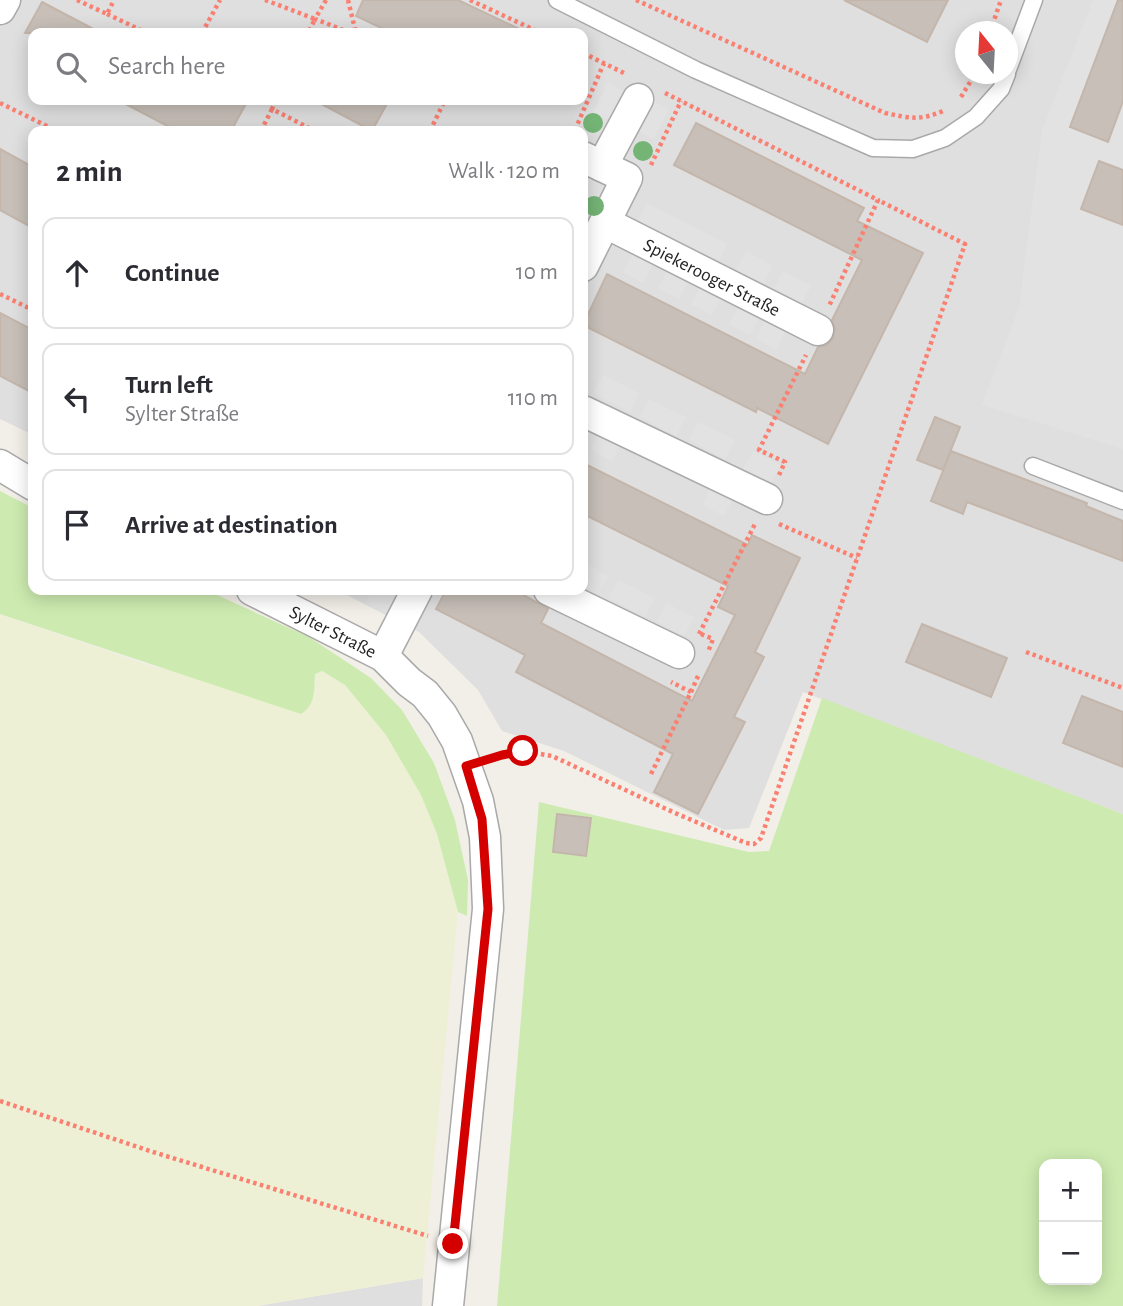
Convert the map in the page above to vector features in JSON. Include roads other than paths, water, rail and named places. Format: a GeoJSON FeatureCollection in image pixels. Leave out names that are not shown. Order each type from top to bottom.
{"type":"FeatureCollection","features":[{"type":"Feature","properties":{"kind":"street"},"geometry":{"type":"LineString","coordinates":[[0,9],[5,0]]}},
{"type":"Feature","properties":{"kind":"street"},"geometry":{"type":"LineString","coordinates":[[588,259],[606,223],[604,167],[645,89]]}},
{"type":"Feature","properties":{"kind":"street","name":"Spiekerooger Straße"},"geometry":{"type":"LineString","coordinates":[[606,223],[818,330]]}},
{"type":"Feature","properties":{"kind":"street"},"geometry":{"type":"LineString","coordinates":[[588,414],[763,507]]}},
{"type":"Feature","properties":{"kind":"street","name":"Sylter Straße"},"geometry":{"type":"LineString","coordinates":[[262,595],[383,656],[409,682],[416,703],[430,726],[466,766],[482,819],[488,909],[448,1306]]}},
{"type":"Feature","properties":{"kind":"street"},"geometry":{"type":"LineString","coordinates":[[383,656],[414,595]]}},
{"type":"Feature","properties":{"kind":"street"},"geometry":{"type":"LineString","coordinates":[[559,595],[679,653]]}},
{"type":"Feature","properties":{"kind":"lane"},"geometry":{"type":"LineString","coordinates":[[557,0],[696,70],[873,148],[913,149],[946,138],[976,117],[1003,84]]}},
{"type":"Feature","properties":{"kind":"lane"},"geometry":{"type":"LineString","coordinates":[[1018,43],[1034,0]]}},
{"type":"Feature","properties":{"kind":"lane"},"geometry":{"type":"LineString","coordinates":[[1033,466],[1123,501]]}}]}
